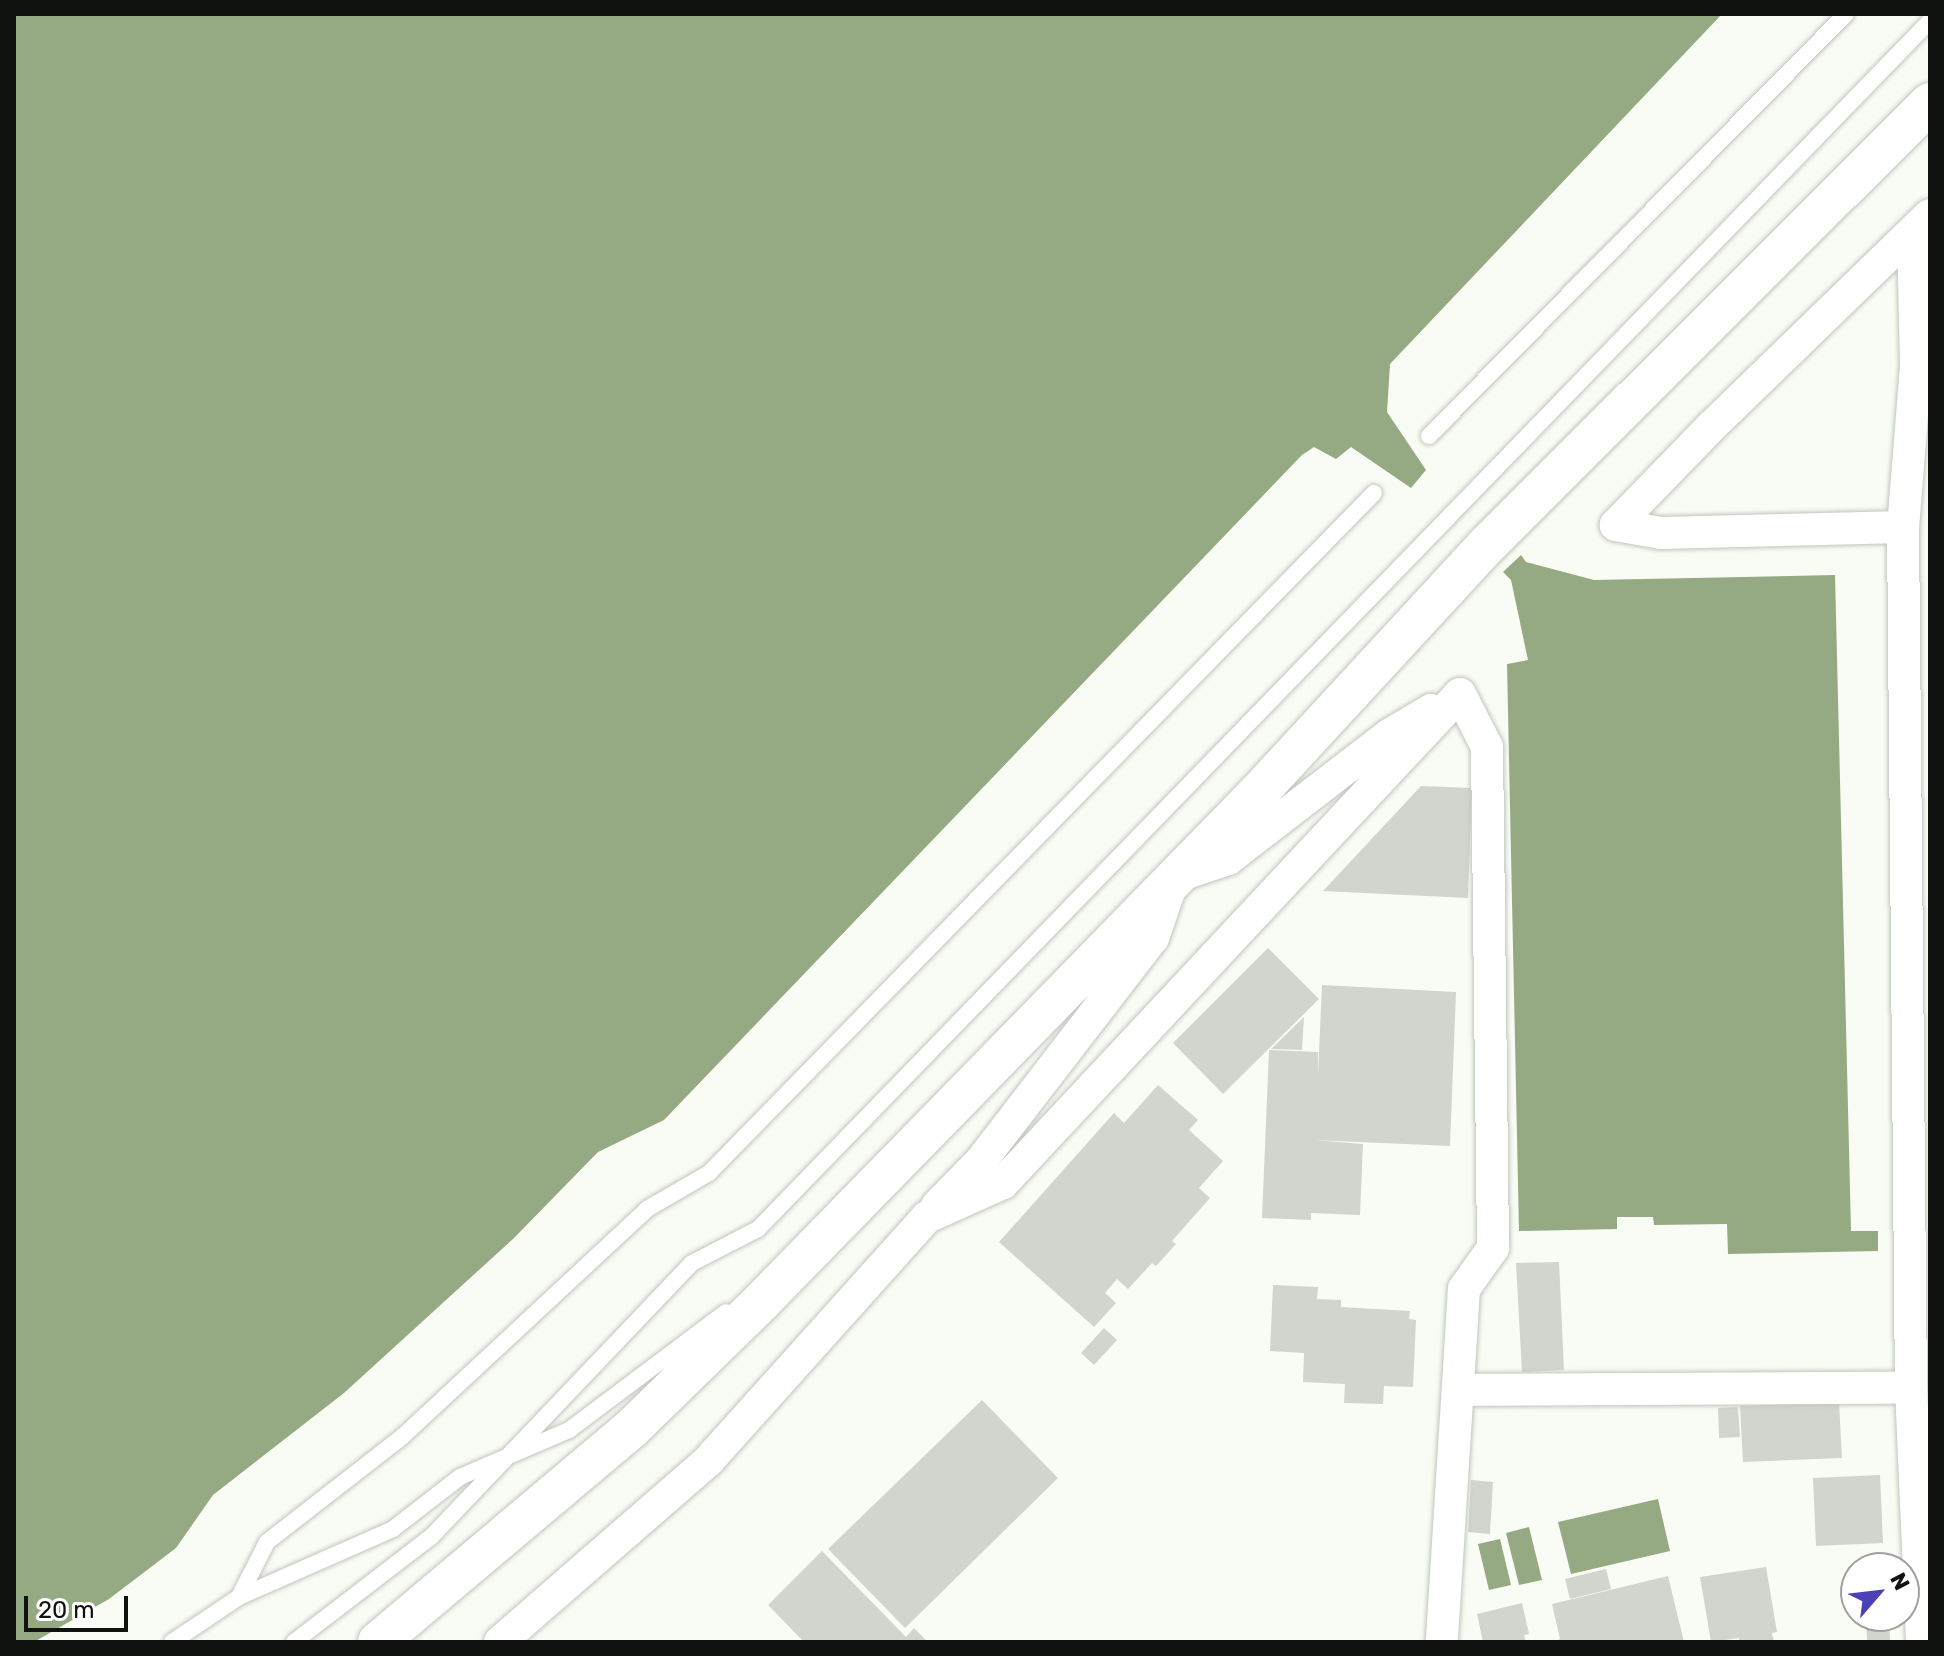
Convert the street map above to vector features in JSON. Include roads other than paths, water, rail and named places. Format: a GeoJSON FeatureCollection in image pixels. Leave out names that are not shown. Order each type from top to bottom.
{"type":"FeatureCollection","features":[{"type":"Feature","properties":{"kind":"street"},"geometry":{"type":"LineString","coordinates":[[378,1642],[631,1429],[761,1302],[1174,877],[1486,546],[1649,388],[1930,103]]}},
{"type":"Feature","properties":{"kind":"street"},"geometry":{"type":"LineString","coordinates":[[1903,527],[1661,533],[1616,525],[1712,426],[1922,224]]}},
{"type":"Feature","properties":{"kind":"street"},"geometry":{"type":"LineString","coordinates":[[1922,224],[1916,366],[1903,527],[1917,573],[1911,1388],[1922,1642]]}},
{"type":"Feature","properties":{"kind":"street"},"geometry":{"type":"LineString","coordinates":[[1174,877],[1228,859],[1389,735],[1460,694]]}},
{"type":"Feature","properties":{"kind":"street"},"geometry":{"type":"LineString","coordinates":[[927,1217],[1003,1183],[1460,694]]}},
{"type":"Feature","properties":{"kind":"street"},"geometry":{"type":"LineString","coordinates":[[1442,1642],[1464,1289],[1493,1248],[1487,747],[1460,694]]}},
{"type":"Feature","properties":{"kind":"street"},"geometry":{"type":"LineString","coordinates":[[500,1642],[709,1460],[981,1161],[1153,938],[1174,877]]}},
{"type":"Feature","properties":{"kind":"street"},"geometry":{"type":"LineString","coordinates":[[1458,1390],[1911,1388]]}},
{"type":"Feature","properties":{"kind":"lane"},"geometry":{"type":"LineString","coordinates":[[1429,436],[1846,14]]}},
{"type":"Feature","properties":{"kind":"lane"},"geometry":{"type":"LineString","coordinates":[[294,1642],[431,1537],[692,1263],[758,1229],[1930,21]]}},
{"type":"Feature","properties":{"kind":"lane"},"geometry":{"type":"LineString","coordinates":[[239,1597],[267,1542],[403,1436],[647,1209],[709,1173],[1374,493]]}},
{"type":"Feature","properties":{"kind":"lane"},"geometry":{"type":"LineString","coordinates":[[172,1642],[239,1597],[393,1529],[460,1477],[569,1430],[736,1304],[761,1302]]}}]}
